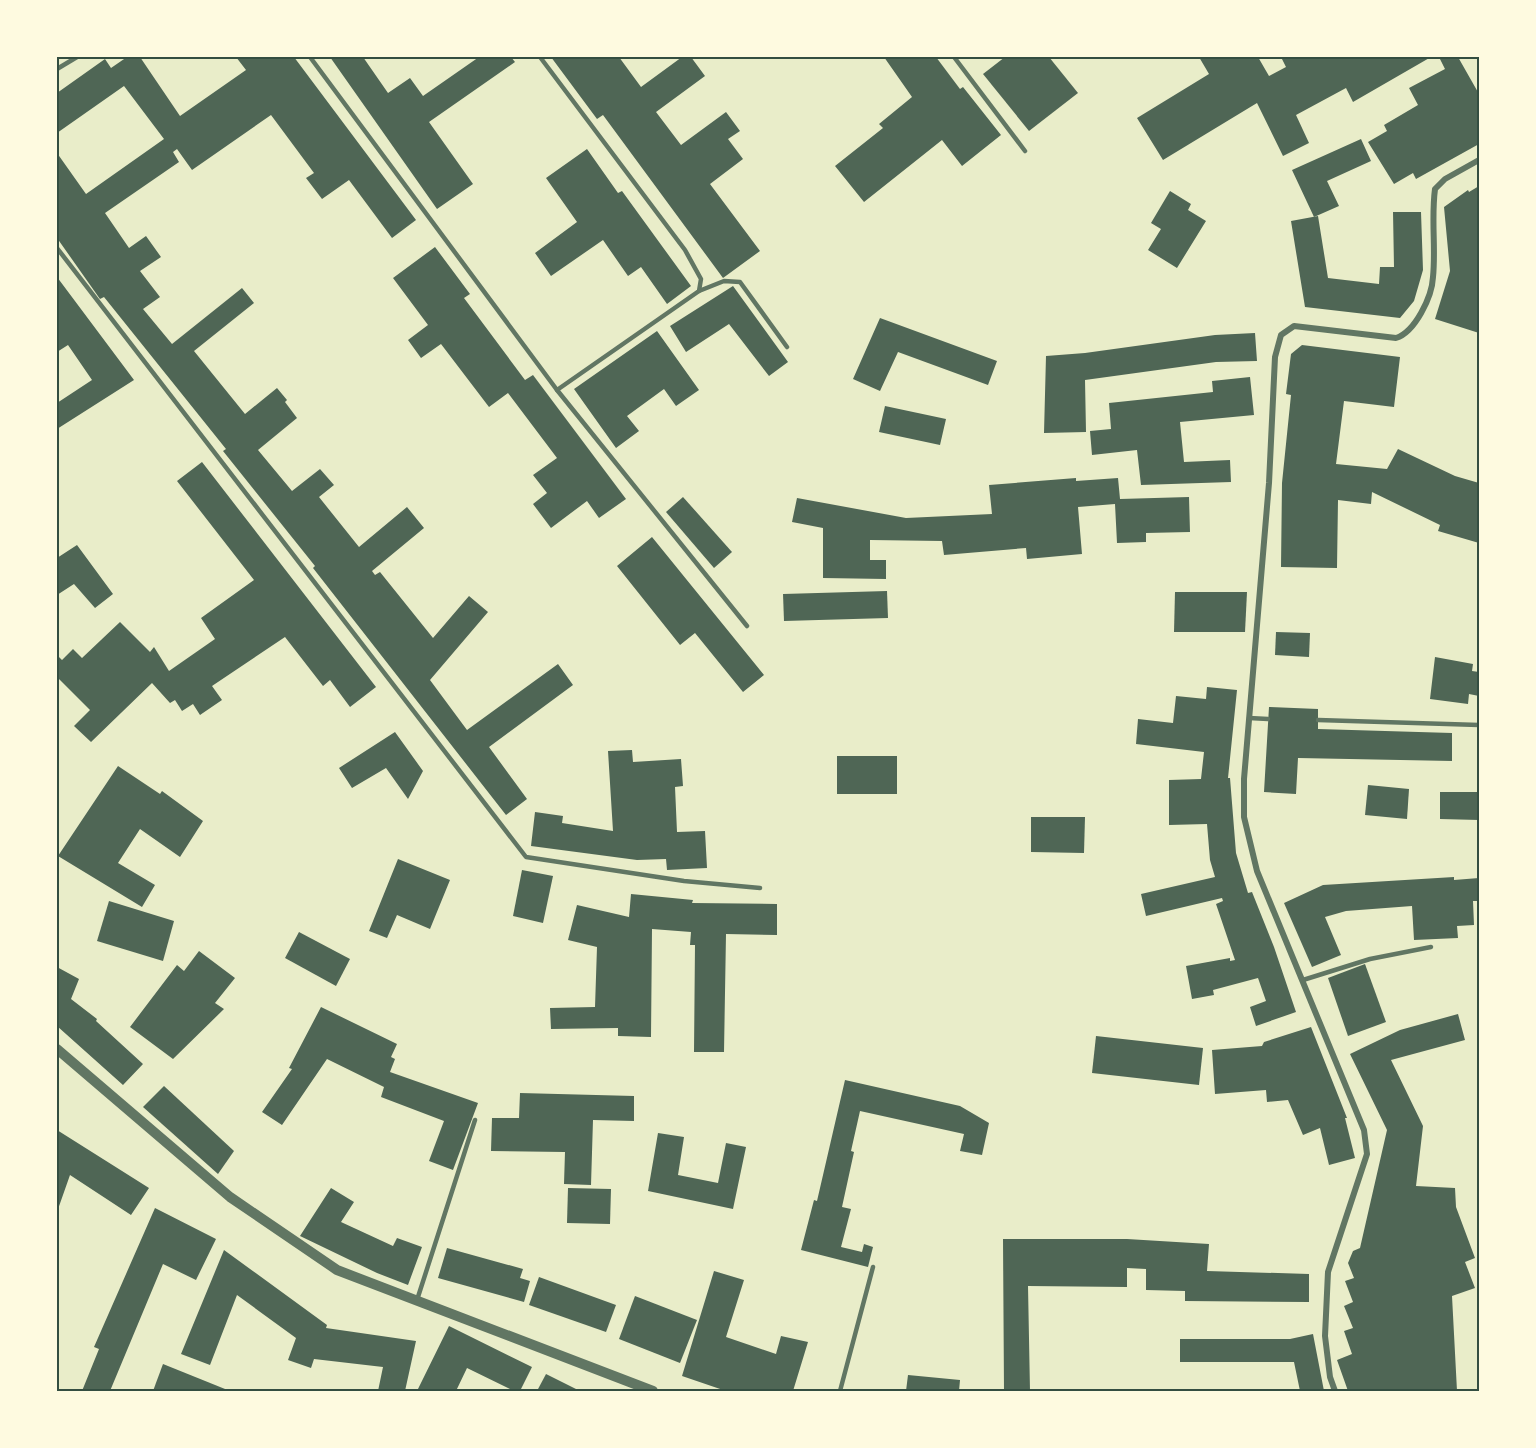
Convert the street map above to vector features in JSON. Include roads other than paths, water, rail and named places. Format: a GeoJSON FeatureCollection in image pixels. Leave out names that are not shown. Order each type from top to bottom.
{"type":"FeatureCollection","features":[{"type":"Feature","properties":{"kind":"street"},"geometry":{"type":"LineString","coordinates":[[1335,1391],[1325,1336],[1328,1272],[1367,1154],[1364,1130],[1257,871],[1244,817],[1249,718],[1269,483],[1275,357],[1281,336],[1293,326],[1396,338],[1407,334],[1416,323],[1433,279],[1435,189],[1445,179],[1479,160]]}},
{"type":"Feature","properties":{"kind":"street"},"geometry":{"type":"LineString","coordinates":[[57,1049],[230,1197],[337,1270],[636,1388],[653,1391]]}},
{"type":"Feature","properties":{"kind":"lane"},"geometry":{"type":"LineString","coordinates":[[57,69],[77,57]]}},
{"type":"Feature","properties":{"kind":"lane"},"geometry":{"type":"LineString","coordinates":[[310,57],[557,390],[747,626]]}},
{"type":"Feature","properties":{"kind":"lane"},"geometry":{"type":"LineString","coordinates":[[540,57],[685,250],[701,279],[699,291]]}},
{"type":"Feature","properties":{"kind":"lane"},"geometry":{"type":"LineString","coordinates":[[954,57],[1025,151]]}},
{"type":"Feature","properties":{"kind":"lane"},"geometry":{"type":"LineString","coordinates":[[57,248],[526,857],[674,880],[760,888]]}},
{"type":"Feature","properties":{"kind":"lane"},"geometry":{"type":"LineString","coordinates":[[557,390],[699,291],[724,280],[740,282],[787,347]]}},
{"type":"Feature","properties":{"kind":"lane"},"geometry":{"type":"LineString","coordinates":[[1249,718],[1268,719]]}},
{"type":"Feature","properties":{"kind":"lane"},"geometry":{"type":"LineString","coordinates":[[1318,720],[1479,725]]}},
{"type":"Feature","properties":{"kind":"lane"},"geometry":{"type":"LineString","coordinates":[[1303,980],[1370,959],[1431,947]]}},
{"type":"Feature","properties":{"kind":"lane"},"geometry":{"type":"LineString","coordinates":[[417,1300],[475,1120]]}},
{"type":"Feature","properties":{"kind":"lane"},"geometry":{"type":"LineString","coordinates":[[840,1391],[873,1267]]}}]}
